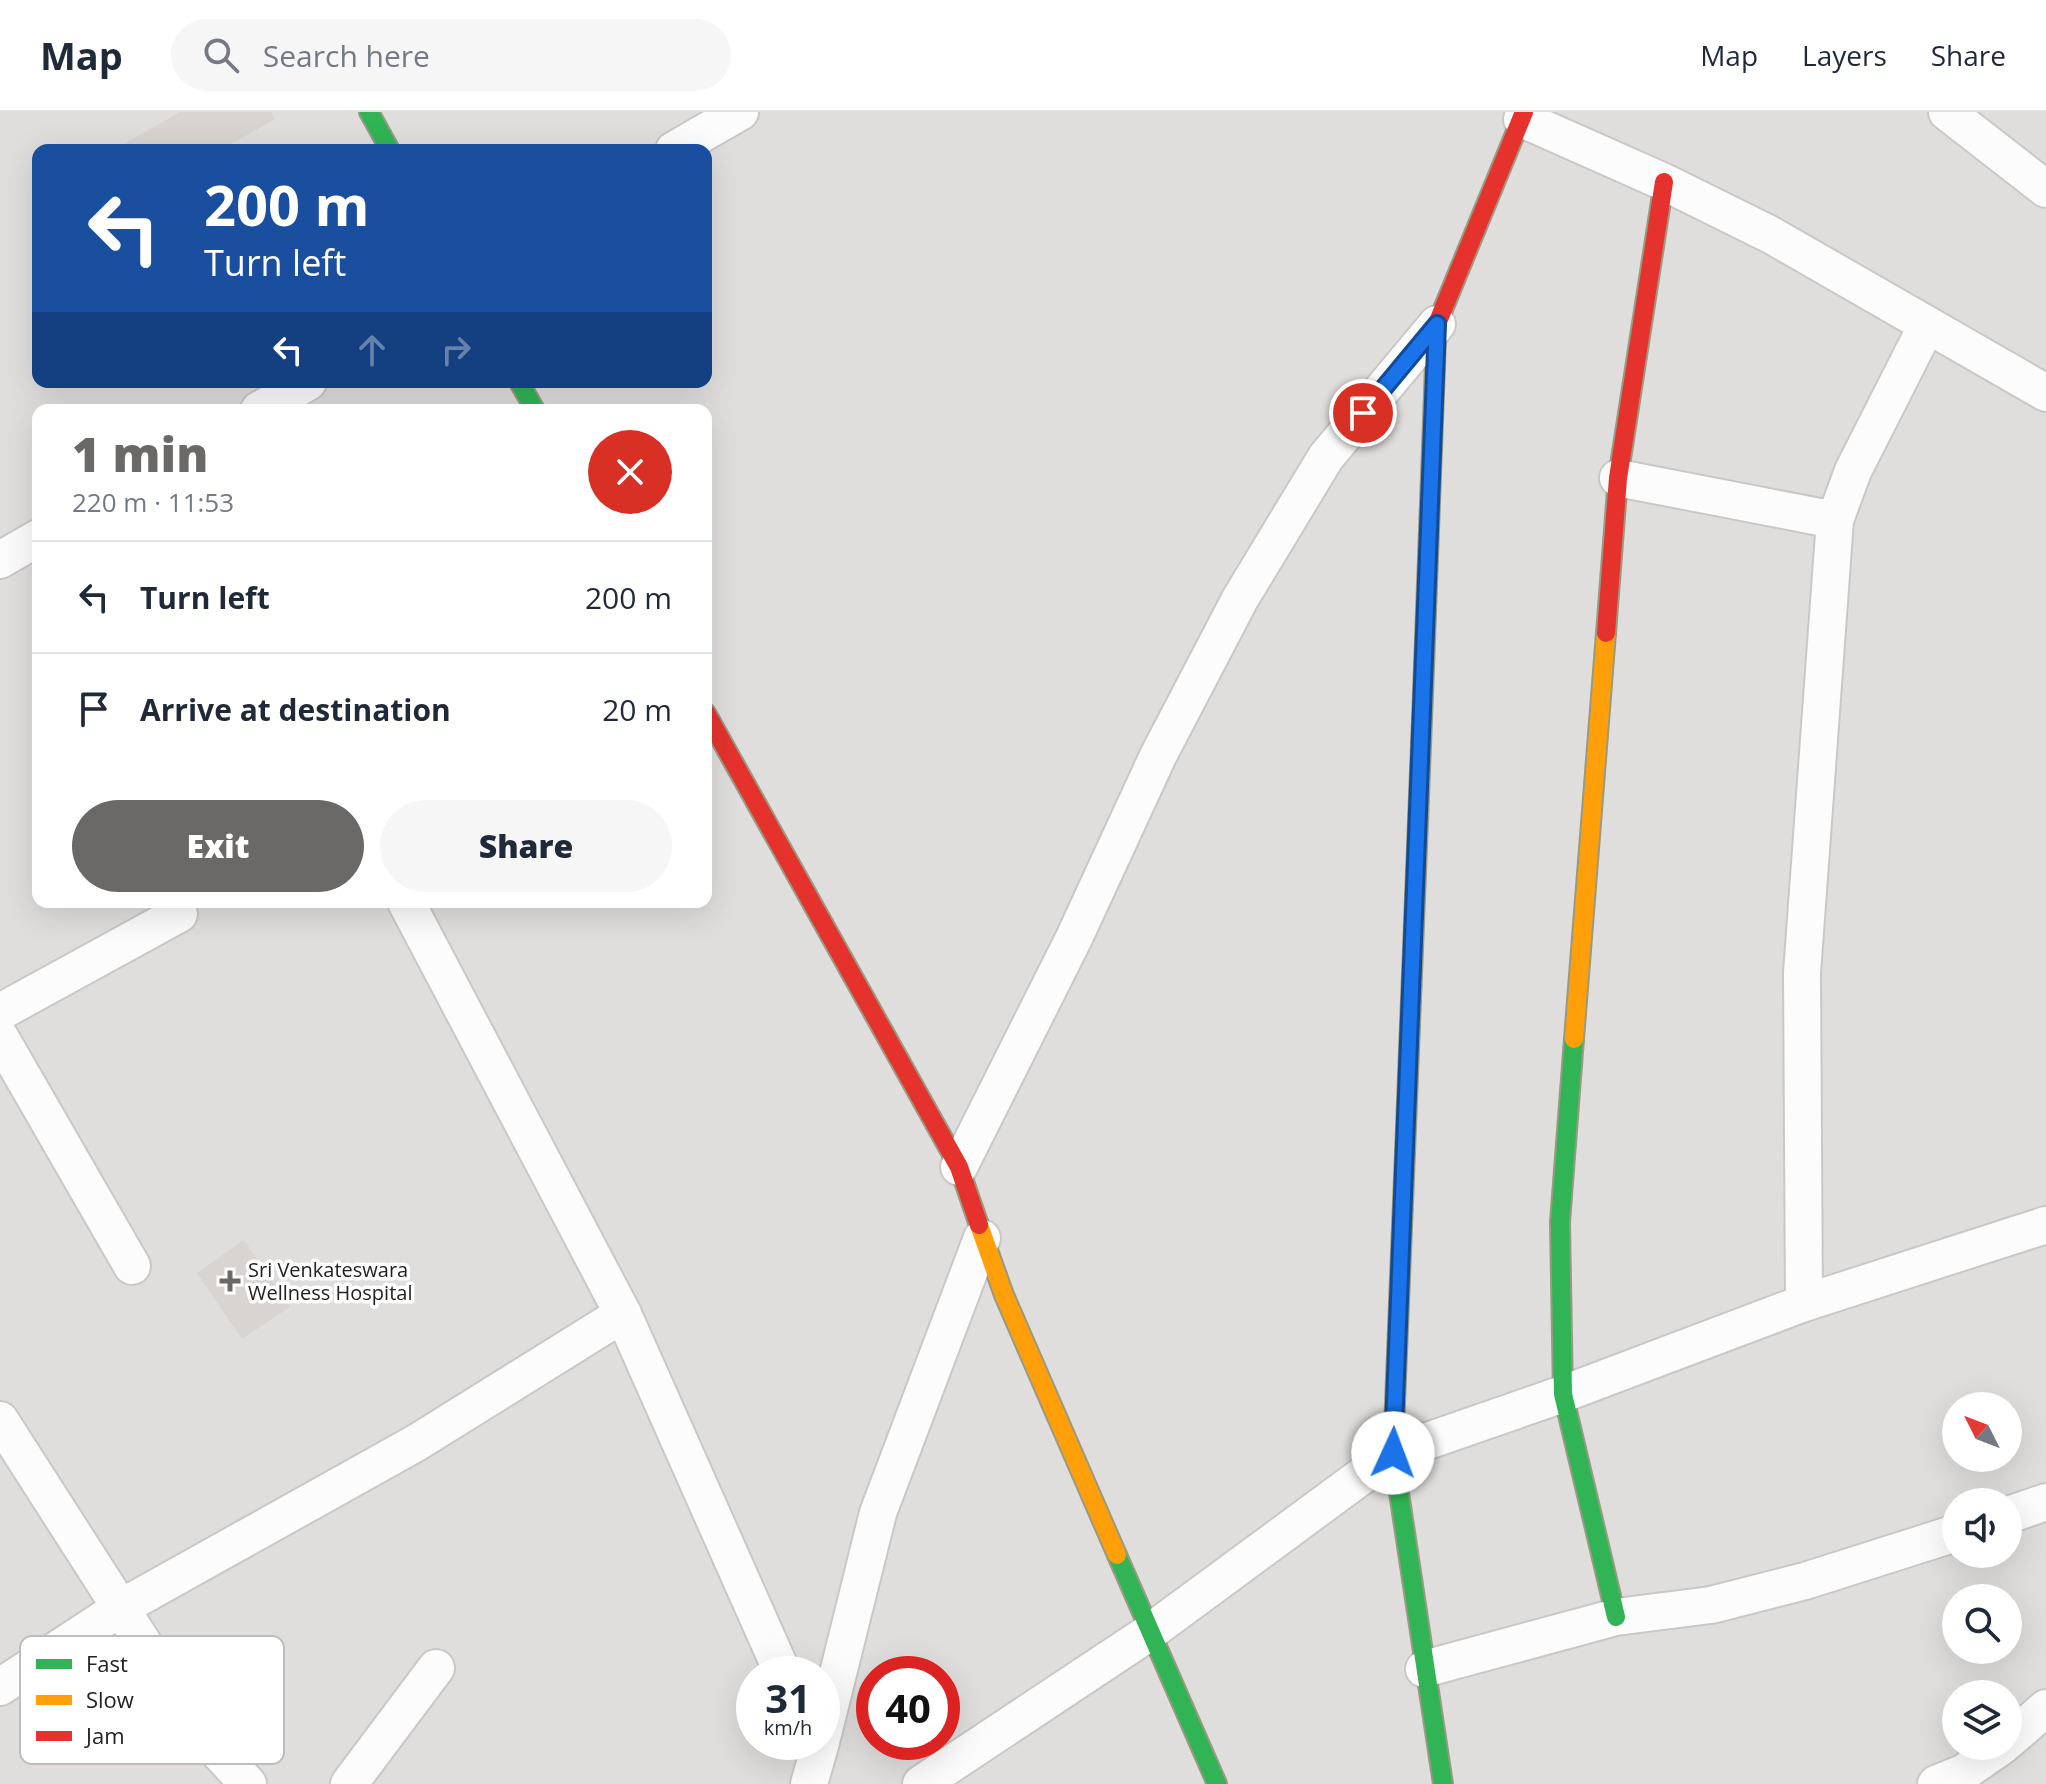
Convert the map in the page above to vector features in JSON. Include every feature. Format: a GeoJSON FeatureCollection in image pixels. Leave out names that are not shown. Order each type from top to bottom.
{"type":"FeatureCollection","features":[{"type":"Feature","properties":{"kind":"street"},"geometry":{"type":"LineString","coordinates":[[369,112],[387,144]]}},
{"type":"Feature","properties":{"kind":"street"},"geometry":{"type":"LineString","coordinates":[[684,144],[740,112]]}},
{"type":"Feature","properties":{"kind":"street"},"geometry":{"type":"LineString","coordinates":[[1947,112],[2046,189]]}},
{"type":"Feature","properties":{"kind":"street"},"geometry":{"type":"LineString","coordinates":[[959,1167],[1074,938],[1158,756],[1240,599],[1326,457],[1437,324],[1523,115],[1771,235],[2046,393]]}},
{"type":"Feature","properties":{"kind":"street"},"geometry":{"type":"LineString","coordinates":[[1616,1617],[1586,1502],[1563,1394],[1560,1222],[1618,478],[1664,182]]}},
{"type":"Feature","properties":{"kind":"street"},"geometry":{"type":"LineString","coordinates":[[1437,324],[1393,1453],[1443,1784]]}},
{"type":"Feature","properties":{"kind":"street"},"geometry":{"type":"LineString","coordinates":[[1804,1303],[1800,1131],[1802,973],[1835,520],[1853,471],[1927,325]]}},
{"type":"Feature","properties":{"kind":"street"},"geometry":{"type":"LineString","coordinates":[[270,404],[298,388]]}},
{"type":"Feature","properties":{"kind":"street"},"geometry":{"type":"LineString","coordinates":[[1618,478],[1835,520]]}},
{"type":"Feature","properties":{"kind":"street"},"geometry":{"type":"LineString","coordinates":[[0,560],[32,541]]}},
{"type":"Feature","properties":{"kind":"street"},"geometry":{"type":"LineString","coordinates":[[712,724],[959,1167],[1004,1295],[1217,1784]]}},
{"type":"Feature","properties":{"kind":"street"},"geometry":{"type":"LineString","coordinates":[[409,908],[623,1314],[775,1656]]}},
{"type":"Feature","properties":{"kind":"street"},"geometry":{"type":"LineString","coordinates":[[0,1012],[179,914]]}},
{"type":"Feature","properties":{"kind":"street"},"geometry":{"type":"LineString","coordinates":[[0,1037],[132,1266]]}},
{"type":"Feature","properties":{"kind":"street"},"geometry":{"type":"LineString","coordinates":[[921,1784],[1150,1632],[1393,1453],[1563,1394],[1804,1303],[2046,1225]]}},
{"type":"Feature","properties":{"kind":"street"},"geometry":{"type":"LineString","coordinates":[[840,1662],[878,1513],[982,1238]]}},
{"type":"Feature","properties":{"kind":"street"},"geometry":{"type":"LineString","coordinates":[[78,1636],[122,1607],[416,1443],[623,1314]]}},
{"type":"Feature","properties":{"kind":"street"},"geometry":{"type":"LineString","coordinates":[[0,1420],[140,1636]]}},
{"type":"Feature","properties":{"kind":"street"},"geometry":{"type":"LineString","coordinates":[[2022,1510],[2046,1502]]}},
{"type":"Feature","properties":{"kind":"street"},"geometry":{"type":"LineString","coordinates":[[1424,1669],[1616,1617],[1711,1605],[1805,1581],[1942,1537]]}},
{"type":"Feature","properties":{"kind":"street"},"geometry":{"type":"LineString","coordinates":[[349,1784],[436,1668]]}},
{"type":"Feature","properties":{"kind":"street"},"geometry":{"type":"LineString","coordinates":[[0,1687],[20,1674]]}},
{"type":"Feature","properties":{"kind":"street"},"geometry":{"type":"LineString","coordinates":[[2022,1729],[2046,1708]]}},
{"type":"Feature","properties":{"kind":"street"},"geometry":{"type":"LineString","coordinates":[[1936,1784],[1963,1773],[1982,1760]]}},
{"type":"Feature","properties":{"kind":"street"},"geometry":{"type":"LineString","coordinates":[[230,1764],[248,1784]]}},
{"type":"Feature","properties":{"kind":"shaded area"},"geometry":{"type":"Polygon","coordinates":[[[0,112],[2046,112],[2046,1784],[0,1784],[0,112]]]}},
{"type":"Feature","properties":{"kind":"building"},"geometry":{"type":"Polygon","coordinates":[[[180,112],[271,112],[275,119],[231,144],[124,144],[180,112]]]}},
{"type":"Feature","properties":{"kind":"building"},"geometry":{"type":"Polygon","coordinates":[[[244,1240],[290,1307],[242,1339],[197,1273],[244,1240]]]}},
{"type":"Feature","properties":{"kind":"traffic: fast"},"geometry":{"type":"LineString","coordinates":[[369,112],[387,144]]}},
{"type":"Feature","properties":{"kind":"traffic: fast"},"geometry":{"type":"LineString","coordinates":[[1423,694],[1436,338]]}},
{"type":"Feature","properties":{"kind":"traffic: fast"},"geometry":{"type":"LineString","coordinates":[[522,388],[532,404]]}},
{"type":"Feature","properties":{"kind":"traffic: fast"},"geometry":{"type":"LineString","coordinates":[[1574,1039],[1560,1222],[1563,1394],[1616,1617]]}},
{"type":"Feature","properties":{"kind":"traffic: fast"},"geometry":{"type":"LineString","coordinates":[[1405,1152],[1393,1453],[1443,1784]]}},
{"type":"Feature","properties":{"kind":"traffic: fast"},"geometry":{"type":"LineString","coordinates":[[1117,1555],[1217,1784]]}},
{"type":"Feature","properties":{"kind":"traffic: slow"},"geometry":{"type":"LineString","coordinates":[[1574,1039],[1606,633]]}},
{"type":"Feature","properties":{"kind":"traffic: slow"},"geometry":{"type":"LineString","coordinates":[[979,1225],[1004,1295],[1117,1555]]}},
{"type":"Feature","properties":{"kind":"traffic: jam"},"geometry":{"type":"LineString","coordinates":[[1436,338],[1437,324],[1524,112]]}},
{"type":"Feature","properties":{"kind":"traffic: jam"},"geometry":{"type":"LineString","coordinates":[[1606,633],[1618,478],[1664,182]]}},
{"type":"Feature","properties":{"kind":"traffic: jam"},"geometry":{"type":"LineString","coordinates":[[1405,1152],[1423,694]]}},
{"type":"Feature","properties":{"kind":"traffic: jam"},"geometry":{"type":"LineString","coordinates":[[712,724],[959,1167],[979,1225]]}},
{"type":"Feature","properties":{"kind":"place","name":"Sri Venkateswara Wellness Hospital"},"geometry":{"type":"Point","coordinates":[230,1281]}},
{"type":"Feature","properties":{"kind":"route"},"geometry":{"type":"LineString","coordinates":[[1363,413],[1437,324],[1393,1453]]}}]}
